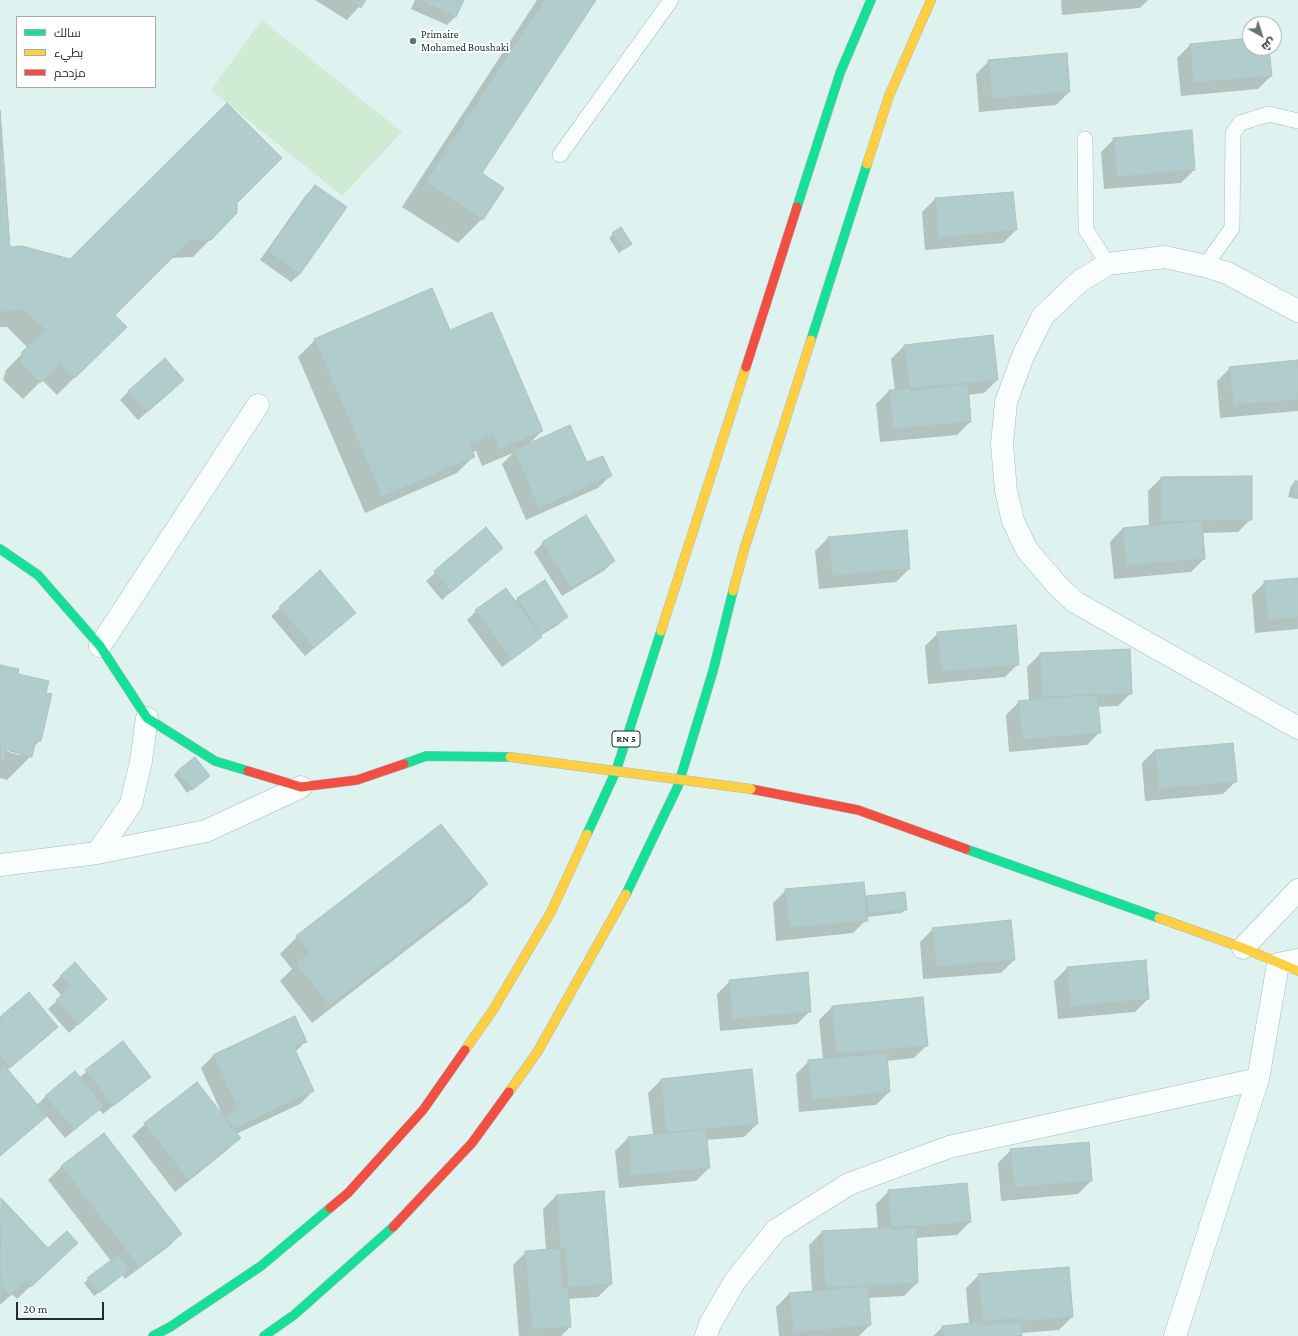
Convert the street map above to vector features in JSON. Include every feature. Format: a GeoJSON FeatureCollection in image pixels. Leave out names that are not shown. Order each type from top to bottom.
{"type":"FeatureCollection","features":[{"type":"Feature","properties":{"kind":"main road","name":"RN 5"},"geometry":{"type":"LineString","coordinates":[[153,1336],[170,1327],[261,1266],[348,1192],[423,1110],[493,1010],[551,912],[616,771],[840,73],[870,0]]}},
{"type":"Feature","properties":{"kind":"main road"},"geometry":{"type":"LineString","coordinates":[[264,1336],[294,1316],[394,1226],[472,1144],[538,1050],[629,890],[678,786],[712,671],[744,550],[889,96],[930,0]]}},
{"type":"Feature","properties":{"kind":"main road"},"geometry":{"type":"LineString","coordinates":[[0,549],[38,575],[100,646],[147,718],[215,761],[301,788],[357,780],[426,756],[510,757],[751,789],[858,810],[1291,965]]}},
{"type":"Feature","properties":{"kind":"street"},"geometry":{"type":"LineString","coordinates":[[1298,311],[1227,273],[1206,266],[1165,257],[1108,264],[1080,281],[1043,316],[1023,356],[1006,402],[1002,444],[1006,491],[1013,521],[1027,550],[1057,585],[1075,602],[1298,728]]}},
{"type":"Feature","properties":{"kind":"street"},"geometry":{"type":"LineString","coordinates":[[100,646],[258,405]]}},
{"type":"Feature","properties":{"kind":"street"},"geometry":{"type":"LineString","coordinates":[[97,853],[131,804],[141,761],[147,718]]}},
{"type":"Feature","properties":{"kind":"street"},"geometry":{"type":"LineString","coordinates":[[0,865],[97,853],[206,830],[301,788]]}},
{"type":"Feature","properties":{"kind":"street"},"geometry":{"type":"LineString","coordinates":[[1243,948],[1298,890]]}},
{"type":"Feature","properties":{"kind":"street"},"geometry":{"type":"LineString","coordinates":[[1175,1336],[1258,1079],[1291,965]]}},
{"type":"Feature","properties":{"kind":"street"},"geometry":{"type":"LineString","coordinates":[[706,1336],[710,1324],[735,1281],[776,1230],[849,1184],[949,1147],[1258,1079]]}},
{"type":"Feature","properties":{"kind":"lane"},"geometry":{"type":"LineString","coordinates":[[560,155],[671,0]]}},
{"type":"Feature","properties":{"kind":"lane"},"geometry":{"type":"LineString","coordinates":[[1206,266],[1232,228],[1233,133],[1240,123],[1269,114],[1298,121]]}},
{"type":"Feature","properties":{"kind":"lane"},"geometry":{"type":"LineString","coordinates":[[1085,139],[1086,230],[1108,264]]}},
{"type":"Feature","properties":{"kind":"green space"},"geometry":{"type":"Polygon","coordinates":[[[262,20],[402,132],[342,196],[211,90],[262,20]]]}},
{"type":"Feature","properties":{"kind":"building"},"geometry":{"type":"Polygon","coordinates":[[[349,0],[366,0],[361,8],[349,0]]]}},
{"type":"Feature","properties":{"kind":"building"},"geometry":{"type":"Polygon","coordinates":[[[419,0],[464,0],[456,17],[419,0]]]}},
{"type":"Feature","properties":{"kind":"building"},"geometry":{"type":"Polygon","coordinates":[[[544,0],[596,0],[482,173],[504,188],[483,220],[425,182],[544,0]]]}},
{"type":"Feature","properties":{"kind":"building"},"geometry":{"type":"Polygon","coordinates":[[[1242,39],[1242,56],[1270,56],[1272,76],[1193,83],[1190,44],[1242,39]]]}},
{"type":"Feature","properties":{"kind":"building"},"geometry":{"type":"Polygon","coordinates":[[[1067,53],[1070,92],[992,99],[988,60],[1067,53]]]}},
{"type":"Feature","properties":{"kind":"building"},"geometry":{"type":"Polygon","coordinates":[[[227,103],[282,158],[237,203],[237,213],[211,240],[189,241],[115,315],[127,327],[75,378],[60,364],[40,383],[20,363],[22,352],[45,330],[24,310],[0,312],[0,110],[10,247],[22,246],[70,259],[227,103]]]}},
{"type":"Feature","properties":{"kind":"building"},"geometry":{"type":"Polygon","coordinates":[[[1192,130],[1195,170],[1117,177],[1113,138],[1192,130]]]}},
{"type":"Feature","properties":{"kind":"building"},"geometry":{"type":"Polygon","coordinates":[[[315,185],[347,207],[300,274],[268,251],[315,185]]]}},
{"type":"Feature","properties":{"kind":"building"},"geometry":{"type":"Polygon","coordinates":[[[1013,192],[1017,230],[938,238],[935,198],[1013,192]]]}},
{"type":"Feature","properties":{"kind":"building"},"geometry":{"type":"Polygon","coordinates":[[[621,227],[632,244],[623,250],[612,233],[621,227]]]}},
{"type":"Feature","properties":{"kind":"building"},"geometry":{"type":"Polygon","coordinates":[[[432,288],[450,330],[492,312],[543,431],[499,450],[493,434],[470,444],[475,457],[382,497],[314,339],[432,288]]]}},
{"type":"Feature","properties":{"kind":"building"},"geometry":{"type":"Polygon","coordinates":[[[993,335],[998,380],[910,391],[904,345],[993,335]]]}},
{"type":"Feature","properties":{"kind":"building"},"geometry":{"type":"Polygon","coordinates":[[[165,358],[184,380],[147,412],[128,391],[165,358]]]}},
{"type":"Feature","properties":{"kind":"building"},"geometry":{"type":"Polygon","coordinates":[[[1298,360],[1298,400],[1233,405],[1229,367],[1298,360]]]}},
{"type":"Feature","properties":{"kind":"building"},"geometry":{"type":"Polygon","coordinates":[[[968,383],[971,422],[893,429],[889,390],[968,383]]]}},
{"type":"Feature","properties":{"kind":"building"},"geometry":{"type":"Polygon","coordinates":[[[570,425],[587,462],[603,456],[612,476],[539,508],[514,450],[570,425]]]}},
{"type":"Feature","properties":{"kind":"building"},"geometry":{"type":"Polygon","coordinates":[[[1252,476],[1252,520],[1161,522],[1161,477],[1252,476]]]}},
{"type":"Feature","properties":{"kind":"building"},"geometry":{"type":"Polygon","coordinates":[[[1295,481],[1298,481],[1298,494],[1292,493],[1295,481]]]}},
{"type":"Feature","properties":{"kind":"building"},"geometry":{"type":"Polygon","coordinates":[[[586,515],[615,561],[571,588],[542,542],[586,515]]]}},
{"type":"Feature","properties":{"kind":"building"},"geometry":{"type":"Polygon","coordinates":[[[1202,520],[1205,559],[1126,566],[1123,528],[1202,520]]]}},
{"type":"Feature","properties":{"kind":"building"},"geometry":{"type":"Polygon","coordinates":[[[486,527],[503,548],[451,592],[434,571],[486,527]]]}},
{"type":"Feature","properties":{"kind":"building"},"geometry":{"type":"Polygon","coordinates":[[[907,530],[910,569],[832,576],[828,537],[907,530]]]}},
{"type":"Feature","properties":{"kind":"building"},"geometry":{"type":"Polygon","coordinates":[[[320,570],[356,613],[314,648],[279,607],[320,570]]]}},
{"type":"Feature","properties":{"kind":"building"},"geometry":{"type":"Polygon","coordinates":[[[1298,578],[1298,618],[1268,621],[1264,581],[1298,578]]]}},
{"type":"Feature","properties":{"kind":"building"},"geometry":{"type":"Polygon","coordinates":[[[545,580],[568,617],[540,634],[517,598],[545,580]]]}},
{"type":"Feature","properties":{"kind":"building"},"geometry":{"type":"Polygon","coordinates":[[[506,588],[542,637],[511,660],[475,610],[506,588]]]}},
{"type":"Feature","properties":{"kind":"building"},"geometry":{"type":"Polygon","coordinates":[[[1016,625],[1019,665],[941,672],[937,632],[1016,625]]]}},
{"type":"Feature","properties":{"kind":"building"},"geometry":{"type":"Polygon","coordinates":[[[1130,649],[1132,694],[1042,697],[1040,653],[1130,649]]]}},
{"type":"Feature","properties":{"kind":"building"},"geometry":{"type":"Polygon","coordinates":[[[0,665],[19,669],[18,674],[49,681],[46,693],[52,694],[41,741],[36,740],[32,757],[6,750],[4,761],[0,760],[0,665]]]}},
{"type":"Feature","properties":{"kind":"building"},"geometry":{"type":"Polygon","coordinates":[[[1097,694],[1101,733],[1022,740],[1018,701],[1097,694]]]}},
{"type":"Feature","properties":{"kind":"building"},"geometry":{"type":"Polygon","coordinates":[[[1233,743],[1237,782],[1158,789],[1155,750],[1233,743]]]}},
{"type":"Feature","properties":{"kind":"building"},"geometry":{"type":"Polygon","coordinates":[[[195,757],[210,776],[192,790],[177,771],[195,757]]]}},
{"type":"Feature","properties":{"kind":"building"},"geometry":{"type":"Polygon","coordinates":[[[441,824],[488,884],[329,1006],[296,963],[309,953],[296,936],[441,824]]]}},
{"type":"Feature","properties":{"kind":"building"},"geometry":{"type":"Polygon","coordinates":[[[864,882],[868,921],[789,928],[785,889],[864,882]]]}},
{"type":"Feature","properties":{"kind":"building"},"geometry":{"type":"Polygon","coordinates":[[[905,892],[907,910],[868,914],[866,896],[905,892]]]}},
{"type":"Feature","properties":{"kind":"building"},"geometry":{"type":"Polygon","coordinates":[[[1011,920],[1015,960],[936,967],[932,928],[1011,920]]]}},
{"type":"Feature","properties":{"kind":"building"},"geometry":{"type":"Polygon","coordinates":[[[1146,960],[1149,999],[1070,1007],[1067,967],[1146,960]]]}},
{"type":"Feature","properties":{"kind":"building"},"geometry":{"type":"Polygon","coordinates":[[[75,962],[107,999],[78,1025],[56,1000],[71,987],[60,976],[75,962]]]}},
{"type":"Feature","properties":{"kind":"building"},"geometry":{"type":"Polygon","coordinates":[[[808,972],[811,1012],[732,1019],[729,980],[808,972]]]}},
{"type":"Feature","properties":{"kind":"building"},"geometry":{"type":"Polygon","coordinates":[[[29,992],[58,1027],[10,1068],[0,1056],[0,1017],[29,992]]]}},
{"type":"Feature","properties":{"kind":"building"},"geometry":{"type":"Polygon","coordinates":[[[923,997],[928,1046],[836,1054],[832,1006],[923,997]]]}},
{"type":"Feature","properties":{"kind":"building"},"geometry":{"type":"Polygon","coordinates":[[[295,1016],[307,1042],[294,1047],[314,1091],[232,1130],[225,1115],[238,1109],[213,1055],[295,1016]]]}},
{"type":"Feature","properties":{"kind":"building"},"geometry":{"type":"Polygon","coordinates":[[[123,1041],[151,1077],[113,1106],[85,1070],[123,1041]]]}},
{"type":"Feature","properties":{"kind":"building"},"geometry":{"type":"Polygon","coordinates":[[[887,1053],[890,1092],[812,1100],[808,1060],[887,1053]]]}},
{"type":"Feature","properties":{"kind":"building"},"geometry":{"type":"Polygon","coordinates":[[[4,1065],[47,1116],[0,1156],[0,1068],[4,1065]]]}},
{"type":"Feature","properties":{"kind":"building"},"geometry":{"type":"Polygon","coordinates":[[[752,1069],[758,1124],[666,1133],[661,1079],[752,1069]]]}},
{"type":"Feature","properties":{"kind":"building"},"geometry":{"type":"Polygon","coordinates":[[[75,1071],[104,1106],[74,1130],[45,1096],[75,1071]]]}},
{"type":"Feature","properties":{"kind":"building"},"geometry":{"type":"Polygon","coordinates":[[[197,1082],[241,1138],[188,1180],[144,1123],[197,1082]]]}},
{"type":"Feature","properties":{"kind":"building"},"geometry":{"type":"Polygon","coordinates":[[[706,1129],[710,1168],[631,1176],[628,1137],[706,1129]]]}},
{"type":"Feature","properties":{"kind":"building"},"geometry":{"type":"Polygon","coordinates":[[[104,1133],[182,1234],[139,1267],[61,1166],[104,1133]]]}},
{"type":"Feature","properties":{"kind":"building"},"geometry":{"type":"Polygon","coordinates":[[[1089,1142],[1092,1181],[1014,1188],[1010,1149],[1089,1142]]]}},
{"type":"Feature","properties":{"kind":"building"},"geometry":{"type":"Polygon","coordinates":[[[967,1183],[971,1222],[891,1229],[888,1190],[967,1183]]]}},
{"type":"Feature","properties":{"kind":"building"},"geometry":{"type":"Polygon","coordinates":[[[604,1191],[612,1284],[563,1288],[556,1195],[604,1191]]]}},
{"type":"Feature","properties":{"kind":"building"},"geometry":{"type":"Polygon","coordinates":[[[1,1198],[48,1248],[67,1231],[78,1243],[31,1287],[26,1281],[10,1296],[0,1285],[1,1198]]]}},
{"type":"Feature","properties":{"kind":"building"},"geometry":{"type":"Polygon","coordinates":[[[916,1226],[918,1283],[825,1288],[822,1231],[916,1226]]]}},
{"type":"Feature","properties":{"kind":"building"},"geometry":{"type":"Polygon","coordinates":[[[565,1248],[571,1327],[532,1330],[525,1251],[565,1248]]]}},
{"type":"Feature","properties":{"kind":"building"},"geometry":{"type":"Polygon","coordinates":[[[118,1255],[129,1270],[99,1293],[87,1278],[118,1255]]]}},
{"type":"Feature","properties":{"kind":"building"},"geometry":{"type":"Polygon","coordinates":[[[1069,1267],[1073,1317],[983,1325],[978,1274],[1069,1267]]]}},
{"type":"Feature","properties":{"kind":"building"},"geometry":{"type":"Polygon","coordinates":[[[868,1286],[871,1325],[793,1333],[789,1293],[868,1286]]]}},
{"type":"Feature","properties":{"kind":"building"},"geometry":{"type":"Polygon","coordinates":[[[1021,1318],[1022,1336],[943,1336],[942,1326],[1021,1318]]]}},
{"type":"Feature","properties":{"kind":"traffic: fast"},"geometry":{"type":"LineString","coordinates":[[797,207],[840,73],[871,0]]}},
{"type":"Feature","properties":{"kind":"traffic: fast"},"geometry":{"type":"LineString","coordinates":[[811,340],[867,164]]}},
{"type":"Feature","properties":{"kind":"traffic: fast"},"geometry":{"type":"LineString","coordinates":[[0,549],[38,575],[100,646],[147,718],[215,761],[248,771]]}},
{"type":"Feature","properties":{"kind":"traffic: fast"},"geometry":{"type":"LineString","coordinates":[[626,894],[678,786],[713,671],[733,591]]}},
{"type":"Feature","properties":{"kind":"traffic: fast"},"geometry":{"type":"LineString","coordinates":[[587,834],[616,771],[661,631]]}},
{"type":"Feature","properties":{"kind":"traffic: fast"},"geometry":{"type":"LineString","coordinates":[[404,764],[426,756],[510,757]]}},
{"type":"Feature","properties":{"kind":"traffic: fast"},"geometry":{"type":"LineString","coordinates":[[966,849],[1159,918]]}},
{"type":"Feature","properties":{"kind":"traffic: fast"},"geometry":{"type":"LineString","coordinates":[[153,1336],[170,1327],[261,1266],[330,1208]]}},
{"type":"Feature","properties":{"kind":"traffic: fast"},"geometry":{"type":"LineString","coordinates":[[264,1336],[294,1315],[393,1227]]}},
{"type":"Feature","properties":{"kind":"traffic: slow"},"geometry":{"type":"LineString","coordinates":[[867,164],[889,96],[931,0]]}},
{"type":"Feature","properties":{"kind":"traffic: slow"},"geometry":{"type":"LineString","coordinates":[[733,591],[744,550],[811,340]]}},
{"type":"Feature","properties":{"kind":"traffic: slow"},"geometry":{"type":"LineString","coordinates":[[661,631],[746,367]]}},
{"type":"Feature","properties":{"kind":"traffic: slow"},"geometry":{"type":"LineString","coordinates":[[510,757],[751,789]]}},
{"type":"Feature","properties":{"kind":"traffic: slow"},"geometry":{"type":"LineString","coordinates":[[465,1050],[493,1010],[551,912],[587,834]]}},
{"type":"Feature","properties":{"kind":"traffic: slow"},"geometry":{"type":"LineString","coordinates":[[509,1092],[538,1051],[626,894]]}},
{"type":"Feature","properties":{"kind":"traffic: slow"},"geometry":{"type":"LineString","coordinates":[[1159,918],[1243,948],[1298,971]]}},
{"type":"Feature","properties":{"kind":"traffic: jam"},"geometry":{"type":"LineString","coordinates":[[746,367],[797,207]]}},
{"type":"Feature","properties":{"kind":"traffic: jam"},"geometry":{"type":"LineString","coordinates":[[248,771],[301,787],[357,780],[404,764]]}},
{"type":"Feature","properties":{"kind":"traffic: jam"},"geometry":{"type":"LineString","coordinates":[[751,789],[858,810],[966,849]]}},
{"type":"Feature","properties":{"kind":"traffic: jam"},"geometry":{"type":"LineString","coordinates":[[330,1208],[348,1193],[423,1110],[465,1050]]}},
{"type":"Feature","properties":{"kind":"traffic: jam"},"geometry":{"type":"LineString","coordinates":[[393,1227],[472,1143],[509,1092]]}},
{"type":"Feature","properties":{"kind":"place","name":"Primaire Mohamed Boushaki"},"geometry":{"type":"Point","coordinates":[413,41]}}]}
